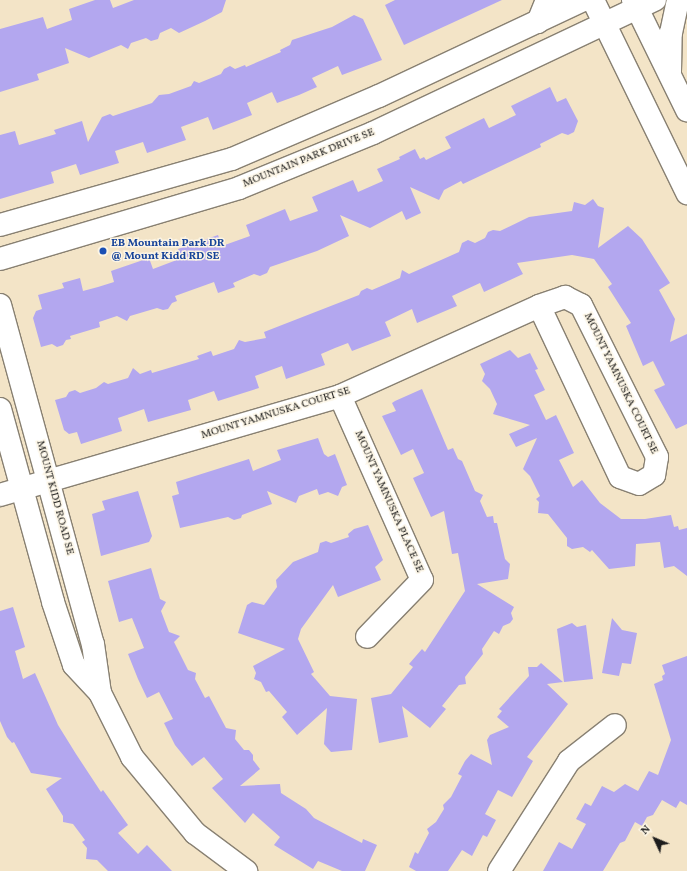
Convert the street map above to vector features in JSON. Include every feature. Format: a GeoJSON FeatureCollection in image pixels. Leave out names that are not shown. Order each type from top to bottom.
{"type":"FeatureCollection","features":[{"type":"Feature","properties":{"kind":"street"},"geometry":{"type":"LineString","coordinates":[[538,22],[547,0]]}},
{"type":"Feature","properties":{"kind":"street"},"geometry":{"type":"LineString","coordinates":[[0,225],[232,159],[380,96],[584,0]]}},
{"type":"Feature","properties":{"kind":"street"},"geometry":{"type":"LineString","coordinates":[[593,0],[687,193]]}},
{"type":"Feature","properties":{"kind":"street"},"geometry":{"type":"LineString","coordinates":[[670,75],[671,33],[678,0]]}},
{"type":"Feature","properties":{"kind":"street"},"geometry":{"type":"LineString","coordinates":[[642,3],[670,75],[687,110]]}},
{"type":"Feature","properties":{"kind":"street","name":"MOUNTAIN PARK DRIVE SE"},"geometry":{"type":"LineString","coordinates":[[0,260],[239,188],[373,133],[604,25],[642,3]]}},
{"type":"Feature","properties":{"kind":"street","name":"MOUNT YAMNUSKA COURT SE"},"geometry":{"type":"LineString","coordinates":[[0,496],[24,491],[50,481],[340,396],[539,306],[565,297],[581,305],[657,457],[654,475],[639,484],[620,477],[539,306]]}},
{"type":"Feature","properties":{"kind":"street","name":"MOUNT KIDD ROAD SE"},"geometry":{"type":"LineString","coordinates":[[0,305],[50,481],[93,644],[100,693]]}},
{"type":"Feature","properties":{"kind":"street","name":"MOUNT YAMNUSKA PLACE SE"},"geometry":{"type":"LineString","coordinates":[[340,396],[422,580],[367,637]]}},
{"type":"Feature","properties":{"kind":"street","name":"MOUNT KIDD ROAD SE"},"geometry":{"type":"LineString","coordinates":[[0,409],[24,491],[53,602],[74,665],[100,693],[132,757],[195,833],[246,871]]}},
{"type":"Feature","properties":{"kind":"street"},"geometry":{"type":"LineString","coordinates":[[499,871],[569,761],[615,725]]}},
{"type":"Feature","properties":{"kind":"building"},"geometry":{"type":"Polygon","coordinates":[[[95,0],[110,0],[113,8],[134,0],[226,0],[222,12],[205,21],[179,33],[171,28],[160,33],[158,39],[151,41],[146,38],[131,43],[128,49],[121,45],[89,58],[65,48],[69,63],[37,74],[39,80],[0,92],[0,29],[43,17],[47,29],[72,20],[69,9],[95,0]]]}},
{"type":"Feature","properties":{"kind":"building"},"geometry":{"type":"Polygon","coordinates":[[[395,0],[502,0],[404,45],[385,5],[395,0]]]}},
{"type":"Feature","properties":{"kind":"building"},"geometry":{"type":"Polygon","coordinates":[[[354,15],[363,19],[382,60],[342,75],[338,66],[312,78],[317,87],[299,95],[277,103],[272,92],[247,103],[252,115],[213,130],[208,117],[181,127],[186,140],[147,153],[143,142],[115,151],[119,163],[80,175],[76,164],[51,172],[54,183],[0,199],[0,135],[15,131],[19,145],[56,134],[54,130],[82,121],[88,142],[102,117],[110,114],[113,116],[152,103],[159,95],[169,94],[191,86],[194,81],[199,83],[221,74],[224,69],[230,66],[235,69],[245,65],[246,67],[281,52],[280,50],[290,45],[292,40],[332,27],[354,15]]]}},
{"type":"Feature","properties":{"kind":"building"},"geometry":{"type":"Polygon","coordinates":[[[550,87],[557,102],[566,98],[578,121],[574,132],[568,135],[562,133],[540,144],[541,147],[463,184],[461,181],[444,190],[439,200],[410,187],[421,213],[406,220],[402,211],[370,228],[340,215],[349,236],[317,251],[270,267],[267,273],[260,276],[254,274],[233,283],[235,287],[218,293],[214,282],[175,296],[177,301],[172,303],[168,309],[163,310],[157,308],[130,316],[127,321],[117,316],[99,322],[100,327],[70,336],[71,339],[66,340],[63,345],[57,347],[52,344],[41,347],[33,318],[36,311],[42,309],[38,295],[64,288],[62,283],[80,278],[83,291],[114,282],[111,271],[149,258],[153,269],[182,258],[178,249],[218,235],[222,246],[250,236],[246,225],[285,209],[290,221],[318,211],[312,197],[353,180],[358,192],[383,181],[377,169],[400,159],[399,157],[415,149],[420,159],[424,157],[426,160],[451,148],[445,137],[484,118],[489,128],[516,115],[511,106],[550,87]]]}},
{"type":"Feature","properties":{"kind":"building"},"geometry":{"type":"Polygon","coordinates":[[[593,199],[598,206],[604,208],[598,248],[628,226],[642,239],[670,283],[659,290],[675,319],[670,342],[687,334],[687,424],[676,429],[654,390],[665,385],[653,361],[643,366],[626,326],[631,323],[608,287],[612,284],[594,259],[572,255],[517,263],[523,274],[484,292],[480,283],[452,296],[457,306],[417,323],[412,309],[385,322],[391,336],[352,351],[348,343],[335,348],[321,354],[325,365],[286,379],[282,366],[255,376],[259,388],[218,401],[214,391],[188,400],[191,410],[148,422],[144,409],[118,418],[122,431],[81,444],[77,432],[69,434],[64,430],[55,400],[66,397],[69,392],[75,390],[80,393],[96,388],[104,382],[108,384],[128,378],[133,368],[140,374],[151,370],[152,373],[199,359],[197,356],[211,351],[213,356],[234,349],[239,340],[245,342],[266,338],[264,332],[359,295],[361,291],[367,288],[372,290],[400,278],[402,270],[409,274],[459,252],[462,243],[468,240],[475,243],[485,238],[488,232],[493,230],[500,231],[529,217],[572,211],[574,202],[585,205],[593,199]]]}},
{"type":"Feature","properties":{"kind":"building"},"geometry":{"type":"Polygon","coordinates":[[[510,350],[518,358],[530,353],[538,369],[535,370],[545,390],[534,395],[546,420],[556,415],[574,453],[559,460],[573,487],[582,480],[600,503],[621,519],[645,519],[671,515],[674,527],[678,526],[679,530],[687,528],[687,576],[674,566],[664,568],[660,542],[636,544],[635,566],[609,569],[592,550],[590,552],[583,547],[572,549],[567,546],[567,538],[548,514],[538,513],[539,502],[536,499],[540,496],[530,476],[523,469],[537,438],[516,447],[509,434],[530,425],[493,414],[497,404],[490,389],[482,381],[485,374],[480,364],[510,350]]]}},
{"type":"Feature","properties":{"kind":"building"},"geometry":{"type":"Polygon","coordinates":[[[422,389],[448,450],[453,448],[458,459],[462,461],[475,491],[483,495],[480,501],[487,517],[493,516],[494,523],[497,523],[505,559],[510,564],[508,579],[477,584],[514,607],[511,613],[513,619],[510,623],[503,626],[499,634],[494,631],[482,649],[483,654],[465,677],[466,684],[459,685],[442,706],[446,709],[430,728],[402,706],[408,737],[379,743],[371,698],[391,694],[413,667],[409,664],[422,649],[425,652],[465,591],[458,553],[452,554],[444,511],[431,517],[413,478],[424,473],[413,449],[401,455],[382,416],[396,411],[392,403],[422,389]]]}},
{"type":"Feature","properties":{"kind":"building"},"geometry":{"type":"Polygon","coordinates":[[[318,438],[324,454],[328,457],[335,454],[347,485],[342,487],[338,496],[328,492],[319,495],[317,489],[299,496],[296,503],[267,491],[272,504],[242,515],[241,518],[234,520],[228,517],[180,528],[172,496],[179,494],[176,482],[249,459],[253,471],[281,460],[277,450],[318,438]]]}},
{"type":"Feature","properties":{"kind":"building"},"geometry":{"type":"Polygon","coordinates":[[[138,491],[152,536],[149,542],[101,556],[92,514],[105,510],[102,501],[138,491]]]}},
{"type":"Feature","properties":{"kind":"building"},"geometry":{"type":"Polygon","coordinates":[[[368,525],[383,560],[375,567],[381,580],[338,597],[333,585],[301,629],[298,639],[314,672],[311,674],[330,696],[357,699],[352,750],[331,752],[324,744],[327,708],[297,735],[282,717],[287,712],[269,691],[266,692],[261,682],[254,679],[256,673],[253,666],[285,649],[238,633],[247,605],[252,602],[264,605],[277,587],[276,580],[293,562],[318,552],[320,543],[326,541],[331,543],[349,537],[348,534],[354,529],[368,525]]]}},
{"type":"Feature","properties":{"kind":"building"},"geometry":{"type":"Polygon","coordinates":[[[151,568],[160,599],[166,602],[161,611],[169,632],[180,636],[174,642],[188,670],[196,673],[195,679],[205,698],[209,696],[226,728],[236,730],[235,739],[244,750],[249,750],[253,755],[253,760],[260,769],[240,786],[280,784],[281,793],[306,809],[314,818],[362,843],[363,839],[377,845],[365,871],[342,871],[318,861],[313,869],[274,845],[280,837],[253,813],[245,823],[212,788],[223,779],[204,757],[192,766],[175,745],[164,723],[173,719],[159,692],[147,698],[138,679],[128,654],[144,648],[132,618],[119,622],[108,581],[151,568]]]}},
{"type":"Feature","properties":{"kind":"building"},"geometry":{"type":"Polygon","coordinates":[[[13,607],[25,647],[15,651],[23,679],[35,673],[58,725],[101,792],[103,790],[128,825],[118,833],[138,854],[147,845],[172,871],[108,871],[97,860],[86,859],[87,848],[82,842],[85,840],[73,824],[63,822],[63,816],[46,789],[62,778],[31,773],[14,742],[12,743],[7,737],[0,721],[0,611],[13,607]]]}},
{"type":"Feature","properties":{"kind":"building"},"geometry":{"type":"Polygon","coordinates":[[[612,618],[622,630],[637,633],[631,664],[622,663],[619,676],[602,673],[612,618]]]}},
{"type":"Feature","properties":{"kind":"building"},"geometry":{"type":"Polygon","coordinates":[[[572,623],[577,627],[586,625],[593,679],[564,682],[557,629],[572,623]]]}},
{"type":"Feature","properties":{"kind":"building"},"geometry":{"type":"Polygon","coordinates":[[[687,656],[687,805],[680,801],[676,808],[662,800],[653,815],[647,817],[642,826],[635,822],[625,841],[620,843],[603,871],[543,871],[559,842],[572,849],[586,824],[576,819],[585,803],[591,806],[602,786],[614,792],[625,784],[638,791],[649,771],[658,775],[671,740],[654,684],[663,680],[662,676],[665,674],[662,665],[687,656]]]}},
{"type":"Feature","properties":{"kind":"building"},"geometry":{"type":"Polygon","coordinates":[[[541,663],[563,682],[547,684],[568,704],[527,757],[533,761],[512,797],[498,790],[485,814],[496,820],[487,837],[483,835],[472,856],[462,850],[448,871],[416,871],[409,867],[415,852],[418,854],[429,833],[427,829],[436,822],[444,809],[443,805],[451,797],[462,776],[458,774],[465,761],[471,754],[492,765],[487,740],[490,735],[509,727],[497,717],[502,711],[499,709],[529,676],[528,667],[537,667],[541,663]]]}},
{"type":"Feature","properties":{"kind":"place","name":"EB Mountain Park DR @ Mount Kidd RD SE"},"geometry":{"type":"Point","coordinates":[103,251]}}]}
